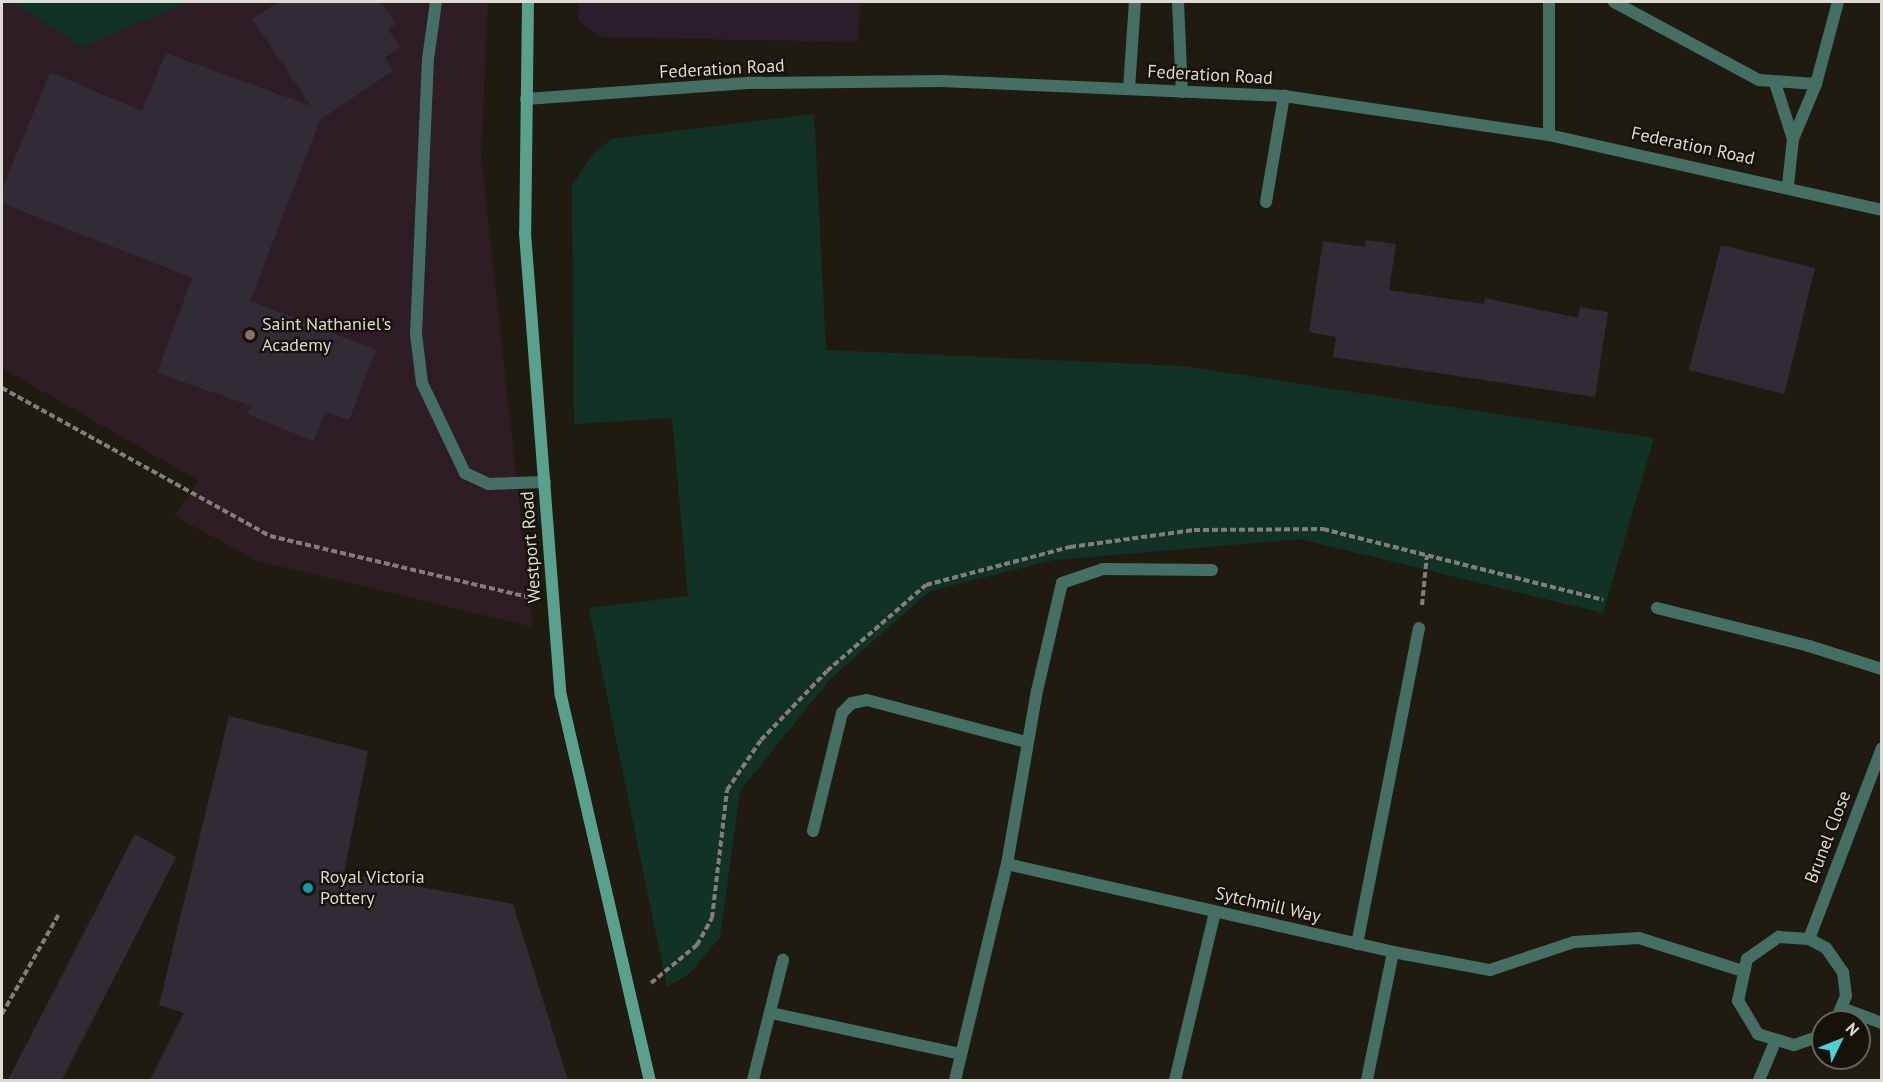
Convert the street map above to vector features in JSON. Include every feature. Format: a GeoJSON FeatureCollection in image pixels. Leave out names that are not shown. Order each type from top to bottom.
{"type":"FeatureCollection","features":[{"type":"Feature","properties":{"kind":"street"},"geometry":{"type":"LineString","coordinates":[[436,2],[428,59],[416,334],[422,384],[465,473],[489,484],[545,482]]}},
{"type":"Feature","properties":{"kind":"street","name":"Westport Road"},"geometry":{"type":"LineString","coordinates":[[528,2],[525,233],[561,696],[650,1080]]}},
{"type":"Feature","properties":{"kind":"street"},"geometry":{"type":"LineString","coordinates":[[1129,89],[1135,2]]}},
{"type":"Feature","properties":{"kind":"street"},"geometry":{"type":"LineString","coordinates":[[1178,2],[1182,92]]}},
{"type":"Feature","properties":{"kind":"street"},"geometry":{"type":"LineString","coordinates":[[1549,135],[1550,2]]}},
{"type":"Feature","properties":{"kind":"street"},"geometry":{"type":"LineString","coordinates":[[1614,2],[1759,80],[1775,83],[1816,84]]}},
{"type":"Feature","properties":{"kind":"street"},"geometry":{"type":"LineString","coordinates":[[1788,185],[1793,139],[1816,84],[1838,2]]}},
{"type":"Feature","properties":{"kind":"street","name":"Federation Road"},"geometry":{"type":"LineString","coordinates":[[526,99],[752,83],[941,81],[1284,96],[1549,135],[1788,185],[1881,210]]}},
{"type":"Feature","properties":{"kind":"street"},"geometry":{"type":"LineString","coordinates":[[1775,83],[1793,139]]}},
{"type":"Feature","properties":{"kind":"street"},"geometry":{"type":"LineString","coordinates":[[1266,202],[1284,96]]}},
{"type":"Feature","properties":{"kind":"street"},"geometry":{"type":"LineString","coordinates":[[955,1080],[1006,864],[1026,742],[1062,583],[1103,569],[1212,570]]}},
{"type":"Feature","properties":{"kind":"street"},"geometry":{"type":"LineString","coordinates":[[1657,608],[1788,646],[1809,646],[1881,669]]}},
{"type":"Feature","properties":{"kind":"street"},"geometry":{"type":"LineString","coordinates":[[1357,944],[1419,628]]}},
{"type":"Feature","properties":{"kind":"street"},"geometry":{"type":"LineString","coordinates":[[813,831],[842,713],[852,703],[867,700],[1026,742]]}},
{"type":"Feature","properties":{"kind":"street","name":"Brunel Close"},"geometry":{"type":"LineString","coordinates":[[1809,939],[1881,748]]}},
{"type":"Feature","properties":{"kind":"street","name":"Sytchmill Way"},"geometry":{"type":"LineString","coordinates":[[1006,864],[1393,952],[1490,970],[1574,942],[1639,938],[1743,971]]}},
{"type":"Feature","properties":{"kind":"street"},"geometry":{"type":"LineString","coordinates":[[1175,1080],[1215,912]]}},
{"type":"Feature","properties":{"kind":"street"},"geometry":{"type":"LineString","coordinates":[[1811,1039],[1794,1045],[1775,1042],[1745,1019],[1738,1001],[1743,971],[1761,946],[1779,938],[1809,939],[1834,956],[1843,972],[1842,1008],[1881,1023]]}},
{"type":"Feature","properties":{"kind":"street"},"geometry":{"type":"LineString","coordinates":[[1367,1080],[1393,952]]}},
{"type":"Feature","properties":{"kind":"street"},"geometry":{"type":"LineString","coordinates":[[753,1080],[783,960]]}},
{"type":"Feature","properties":{"kind":"street"},"geometry":{"type":"LineString","coordinates":[[771,1013],[961,1054]]}},
{"type":"Feature","properties":{"kind":"street"},"geometry":{"type":"LineString","coordinates":[[1759,1080],[1775,1042]]}},
{"type":"Feature","properties":{"kind":"path"},"geometry":{"type":"LineString","coordinates":[[2,388],[270,536],[554,603]]}},
{"type":"Feature","properties":{"kind":"path"},"geometry":{"type":"LineString","coordinates":[[1419,628],[1427,555]]}},
{"type":"Feature","properties":{"kind":"path"},"geometry":{"type":"LineString","coordinates":[[2,1014],[59,914]]}},
{"type":"Feature","properties":{"kind":"shaded area","name":"Saint Nathaniel's Academy"},"geometry":{"type":"Polygon","coordinates":[[[2,2],[13,2],[82,47],[188,2],[488,2],[481,155],[533,627],[258,561],[174,516],[199,481],[2,368],[2,2]]]}},
{"type":"Feature","properties":{"kind":"shaded area"},"geometry":{"type":"Polygon","coordinates":[[[578,2],[860,2],[858,42],[600,37],[578,20],[578,2]]]}},
{"type":"Feature","properties":{"kind":"green space"},"geometry":{"type":"Polygon","coordinates":[[[13,2],[188,2],[82,47],[13,2]]]}},
{"type":"Feature","properties":{"kind":"green space"},"geometry":{"type":"Polygon","coordinates":[[[814,114],[826,350],[1184,366],[1654,438],[1603,613],[1300,539],[1054,560],[930,591],[830,679],[740,791],[720,937],[690,973],[667,987],[589,608],[688,596],[672,418],[574,424],[572,185],[591,157],[611,139],[814,114]]]}},
{"type":"Feature","properties":{"kind":"building"},"geometry":{"type":"Polygon","coordinates":[[[278,2],[381,2],[396,24],[388,29],[400,47],[385,58],[394,70],[320,120],[250,301],[376,350],[349,420],[326,412],[313,441],[247,414],[252,406],[157,373],[192,278],[2,203],[2,190],[50,72],[142,111],[166,53],[311,106],[252,19],[278,2]]]}},
{"type":"Feature","properties":{"kind":"building"},"geometry":{"type":"Polygon","coordinates":[[[1366,240],[1396,244],[1389,290],[1484,304],[1485,298],[1578,318],[1580,307],[1608,312],[1595,397],[1333,357],[1336,337],[1309,332],[1323,241],[1365,247],[1366,240]]]}},
{"type":"Feature","properties":{"kind":"building"},"geometry":{"type":"Polygon","coordinates":[[[1721,245],[1815,268],[1784,394],[1689,370],[1721,245]]]}},
{"type":"Feature","properties":{"kind":"building","name":"Royal Victoria Pottery"},"geometry":{"type":"Polygon","coordinates":[[[229,716],[368,751],[344,873],[513,904],[568,1080],[150,1080],[184,1013],[159,1005],[229,716]]]}},
{"type":"Feature","properties":{"kind":"building"},"geometry":{"type":"Polygon","coordinates":[[[135,834],[176,857],[62,1080],[8,1080],[135,834]]]}},
{"type":"Feature","properties":{"kind":"place","name":"Saint Nathaniel's Academy"},"geometry":{"type":"Point","coordinates":[250,335]}},
{"type":"Feature","properties":{"kind":"place","name":"Royal Victoria Pottery"},"geometry":{"type":"Point","coordinates":[308,888]}}]}
